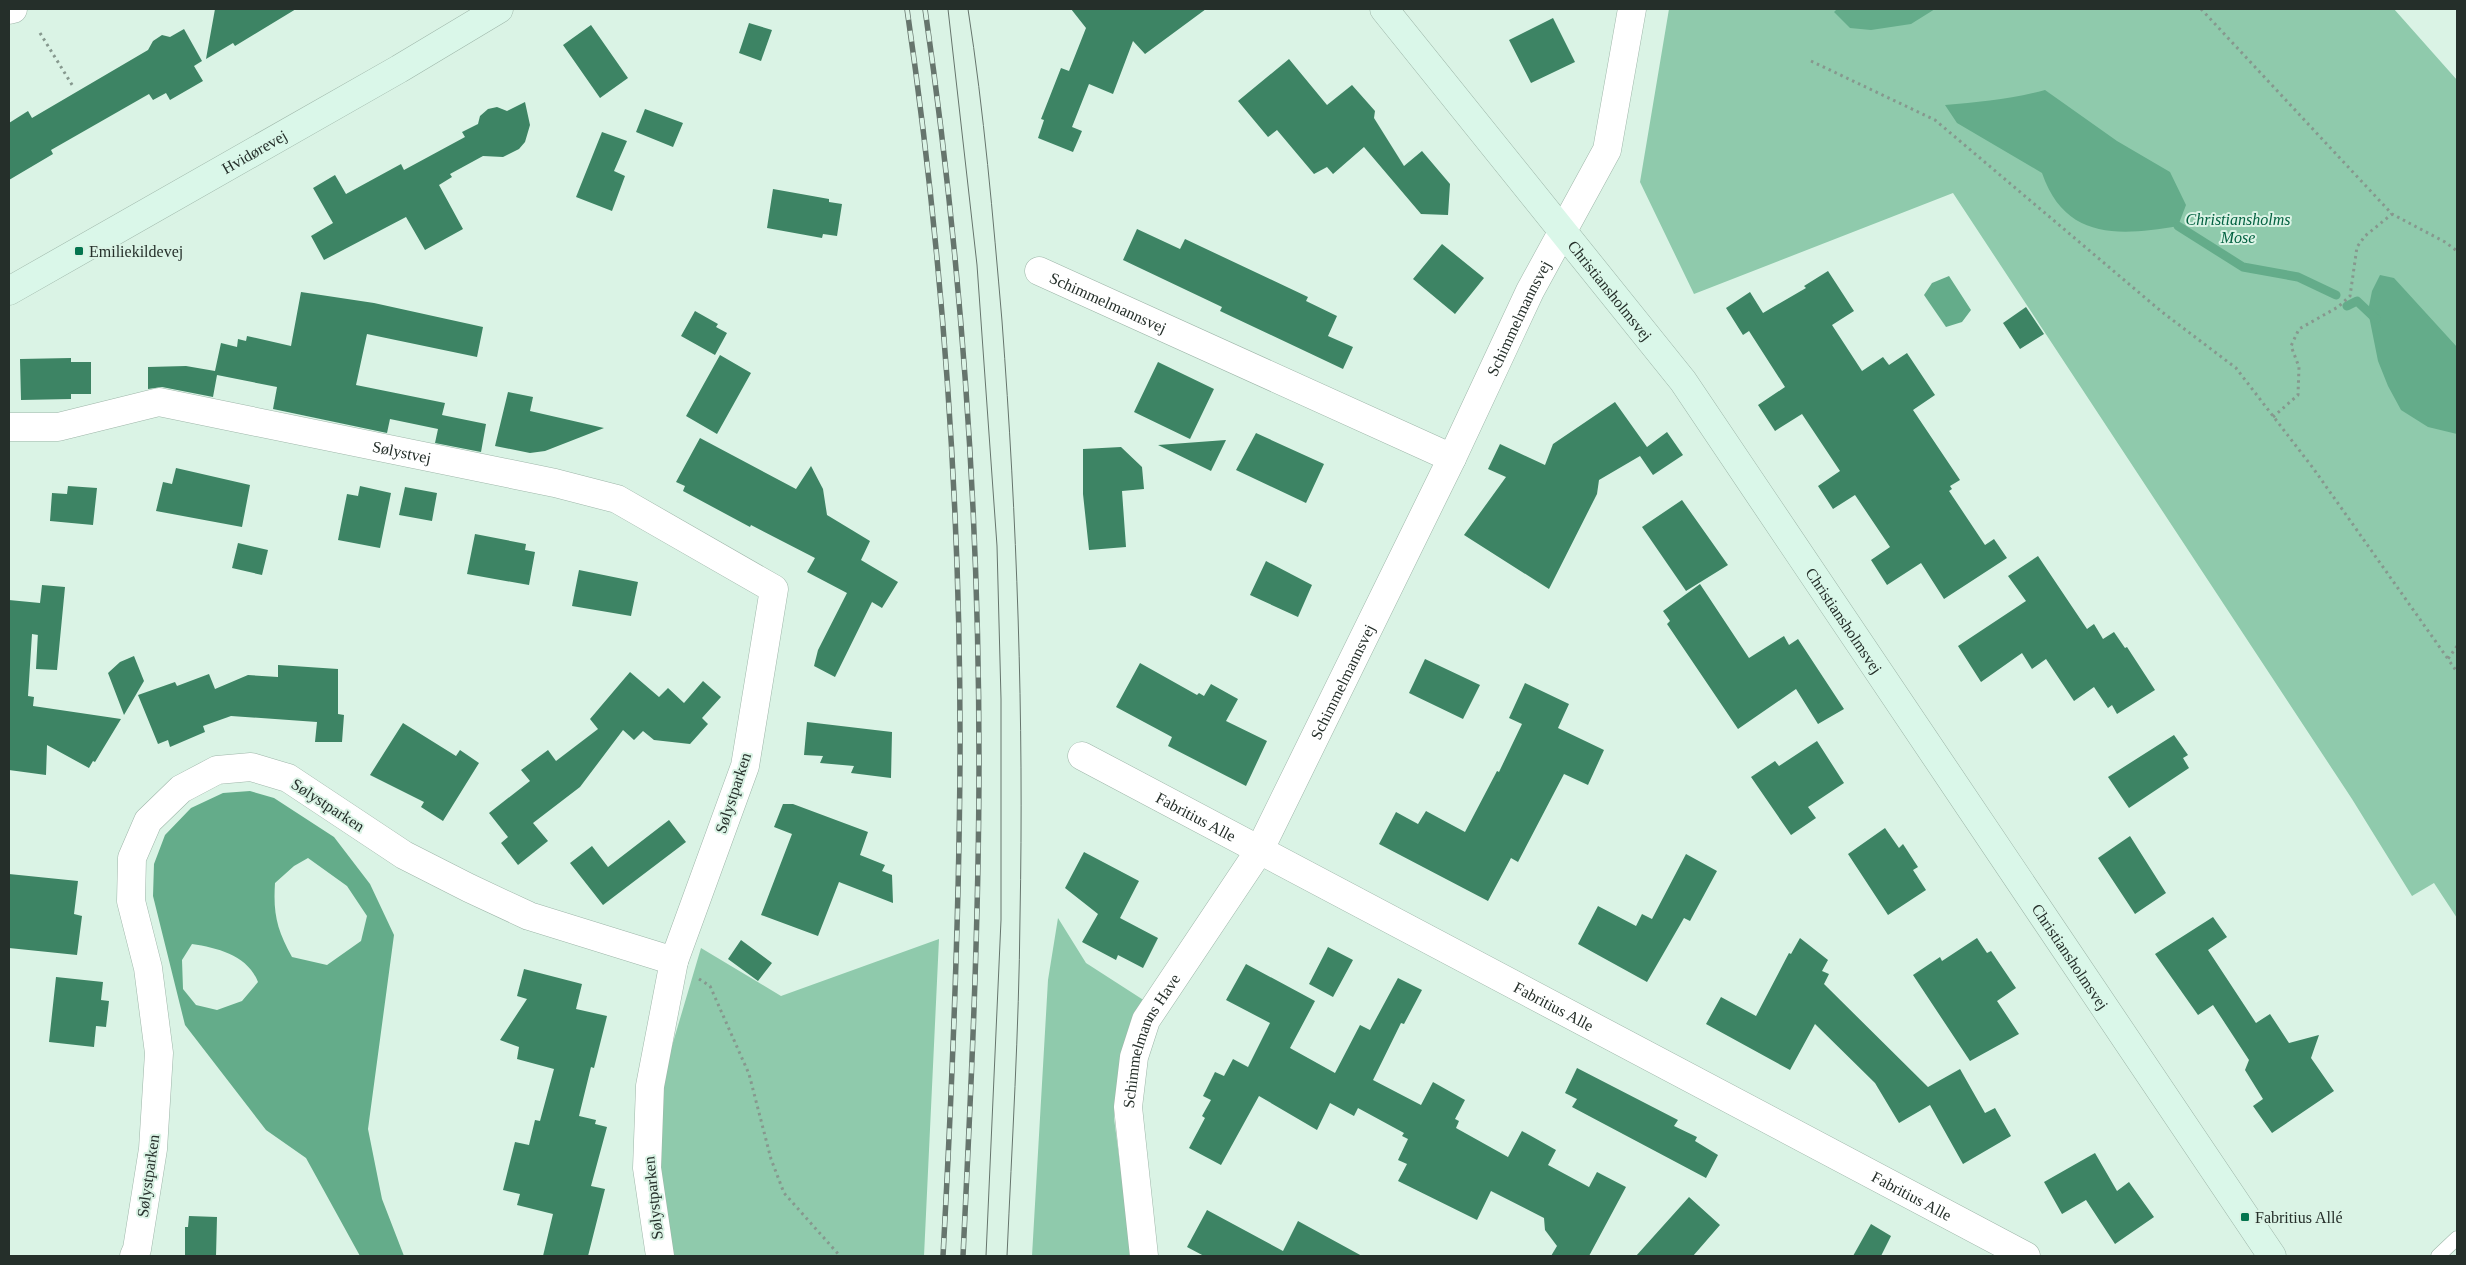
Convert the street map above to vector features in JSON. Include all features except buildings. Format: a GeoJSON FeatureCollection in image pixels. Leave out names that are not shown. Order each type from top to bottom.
{"type":"FeatureCollection","features":[{"type":"Feature","properties":{"kind":"street"},"geometry":{"type":"LineString","coordinates":[[9,10],[13,9]]}},
{"type":"Feature","properties":{"kind":"street","name":"Hvidørevej"},"geometry":{"type":"LineString","coordinates":[[9,291],[399,69],[500,9]]}},
{"type":"Feature","properties":{"kind":"street","name":"Christiansholmsvej"},"geometry":{"type":"LineString","coordinates":[[1384,9],[1683,381],[2272,1256]]}},
{"type":"Feature","properties":{"kind":"street","name":"Schimmelmannsvej"},"geometry":{"type":"LineString","coordinates":[[1259,851],[1452,458],[1530,291],[1607,150],[1632,9]]}},
{"type":"Feature","properties":{"kind":"street","name":"Schimmelmannsvej"},"geometry":{"type":"LineString","coordinates":[[1039,271],[1452,458]]}},
{"type":"Feature","properties":{"kind":"street","name":"Sølystvej"},"geometry":{"type":"LineString","coordinates":[[9,427],[58,427],[159,402],[555,482],[616,499],[774,589]]}},
{"type":"Feature","properties":{"kind":"street","name":"Sølystparken"},"geometry":{"type":"LineString","coordinates":[[660,1256],[647,1168],[650,1086],[674,961],[745,766],[774,589]]}},
{"type":"Feature","properties":{"kind":"street","name":"Fabritius Alle"},"geometry":{"type":"LineString","coordinates":[[1082,756],[2026,1256]]}},
{"type":"Feature","properties":{"kind":"street","name":"Sølystparken"},"geometry":{"type":"LineString","coordinates":[[134,1256],[137,1249],[153,1149],[158,1053],[148,968],[131,901],[132,858],[148,821],[181,789],[202,777],[217,770],[251,767],[288,778],[404,855],[469,888],[529,916],[674,961]]}},
{"type":"Feature","properties":{"kind":"street","name":"Schimmelmanns Have"},"geometry":{"type":"LineString","coordinates":[[1144,1256],[1128,1107],[1134,1057],[1146,1020],[1259,851]]}},
{"type":"Feature","properties":{"kind":"lane"},"geometry":{"type":"LineString","coordinates":[[2438,1256],[2457,1238]]}},
{"type":"Feature","properties":{"kind":"path"},"geometry":{"type":"LineString","coordinates":[[2201,9],[2392,214],[2445,242],[2457,252]]}},
{"type":"Feature","properties":{"kind":"path"},"geometry":{"type":"LineString","coordinates":[[40,33],[74,88]]}},
{"type":"Feature","properties":{"kind":"path"},"geometry":{"type":"LineString","coordinates":[[1811,61],[1935,120],[2162,312],[2236,368],[2313,468],[2457,672]]}},
{"type":"Feature","properties":{"kind":"path"},"geometry":{"type":"LineString","coordinates":[[2274,417],[2298,395],[2299,368],[2291,346],[2299,329],[2338,307],[2350,296],[2357,247],[2365,236],[2392,214]]}},
{"type":"Feature","properties":{"kind":"path"},"geometry":{"type":"LineString","coordinates":[[2448,659],[2457,646]]}},
{"type":"Feature","properties":{"kind":"path"},"geometry":{"type":"LineString","coordinates":[[674,961],[710,986],[749,1074],[771,1159],[784,1193],[840,1256]]}},
{"type":"Feature","properties":{"kind":"green space","name":"Christiansholms Mose"},"geometry":{"type":"Polygon","coordinates":[[[1669,9],[2394,9],[2457,80],[2457,918],[2434,883],[2412,896],[2352,799],[1953,193],[1694,294],[1640,182],[1669,9]]]}},
{"type":"Feature","properties":{"kind":"green space"},"geometry":{"type":"Polygon","coordinates":[[[1058,918],[1086,963],[1145,1001],[1120,1061],[1114,1118],[1132,1256],[1032,1256],[1048,980],[1058,918]]]}},
{"type":"Feature","properties":{"kind":"green space"},"geometry":{"type":"Polygon","coordinates":[[[939,939],[924,1256],[670,1256],[657,1166],[661,1083],[701,948],[781,996],[939,939]]]}},
{"type":"Feature","properties":{"kind":"shaded area"},"geometry":{"type":"Polygon","coordinates":[[[1837,9],[1935,9],[1911,24],[1871,30],[1850,28],[1834,12],[1837,9]]]}},
{"type":"Feature","properties":{"kind":"shaded area"},"geometry":{"type":"Polygon","coordinates":[[[2045,90],[2117,141],[2170,172],[2186,205],[2178,226],[2135,231],[2115,231],[2096,228],[2080,222],[2065,211],[2052,195],[2042,173],[1957,123],[1945,105],[2008,98],[2045,90]]]}},
{"type":"Feature","properties":{"kind":"shaded area"},"geometry":{"type":"Polygon","coordinates":[[[2380,275],[2394,278],[2457,347],[2457,434],[2428,427],[2401,410],[2388,386],[2378,361],[2368,311],[2372,291],[2380,275]]]}},
{"type":"Feature","properties":{"kind":"shaded area"},"geometry":{"type":"Polygon","coordinates":[[[1949,276],[1971,310],[1962,322],[1946,327],[1924,295],[1932,283],[1949,276]]]}},
{"type":"Feature","properties":{"kind":"shaded area"},"geometry":{"type":"Polygon","coordinates":[[[250,791],[274,798],[334,837],[370,884],[394,935],[368,1129],[382,1199],[404,1256],[360,1256],[306,1158],[266,1130],[185,1025],[153,896],[154,864],[165,835],[191,808],[223,793],[250,791]],[[308,858],[294,866],[275,883],[277,922],[292,957],[327,965],[361,941],[367,916],[347,886],[308,858]],[[192,944],[182,960],[183,989],[196,1005],[217,1010],[242,1001],[258,982],[253,973],[240,960],[222,951],[192,944]]]}},
{"type":"Feature","properties":{"kind":"waterway"},"geometry":{"type":"LineString","coordinates":[[2178,226],[2243,267],[2298,277],[2336,295]]}},
{"type":"Feature","properties":{"kind":"waterway"},"geometry":{"type":"LineString","coordinates":[[2347,306],[2357,301],[2376,319]]}},
{"type":"Feature","properties":{"kind":"tram line"},"geometry":{"type":"LineString","coordinates":[[948,9],[977,265],[997,546],[1001,699],[1001,920],[986,1256]]}},
{"type":"Feature","properties":{"kind":"tram line"},"geometry":{"type":"LineString","coordinates":[[968,9],[992,204],[1002,321],[1012,470],[1018,619],[1021,768],[1019,959],[1007,1256]]}},
{"type":"Feature","properties":{"kind":"railway"},"geometry":{"type":"LineString","coordinates":[[907,9],[920,102],[940,290],[953,478],[957,572],[960,760],[957,946],[943,1256]]}},
{"type":"Feature","properties":{"kind":"railway"},"geometry":{"type":"LineString","coordinates":[[925,9],[938,102],[958,290],[966,384],[976,572],[979,760],[978,884],[963,1256]]}},
{"type":"Feature","properties":{"kind":"place","name":"Emiliekildevej"},"geometry":{"type":"Point","coordinates":[79,251]}},
{"type":"Feature","properties":{"kind":"place","name":"Fabritius Allé"},"geometry":{"type":"Point","coordinates":[2245,1217]}}]}
